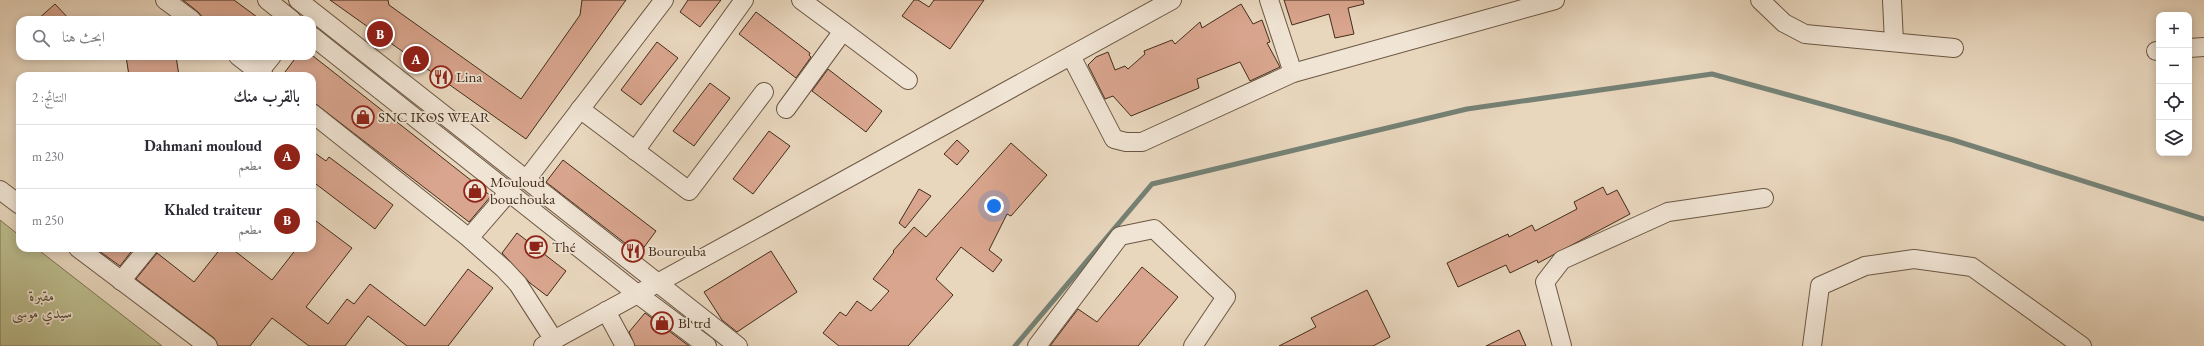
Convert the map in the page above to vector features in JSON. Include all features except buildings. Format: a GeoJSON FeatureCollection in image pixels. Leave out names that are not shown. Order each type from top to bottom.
{"type":"FeatureCollection","features":[{"type":"Feature","properties":{"kind":"street"},"geometry":{"type":"LineString","coordinates":[[166,0],[187,16]]}},
{"type":"Feature","properties":{"kind":"street"},"geometry":{"type":"LineString","coordinates":[[267,0],[287,16]]}},
{"type":"Feature","properties":{"kind":"street"},"geometry":{"type":"LineString","coordinates":[[298,0],[738,346]]}},
{"type":"Feature","properties":{"kind":"street"},"geometry":{"type":"LineString","coordinates":[[526,180],[664,0]]}},
{"type":"Feature","properties":{"kind":"street"},"geometry":{"type":"LineString","coordinates":[[635,151],[744,0]]}},
{"type":"Feature","properties":{"kind":"street"},"geometry":{"type":"LineString","coordinates":[[801,0],[908,80]]}},
{"type":"Feature","properties":{"kind":"street"},"geometry":{"type":"LineString","coordinates":[[316,116],[468,238],[518,284],[548,343],[636,293],[658,284],[1172,0]]}},
{"type":"Feature","properties":{"kind":"street"},"geometry":{"type":"LineString","coordinates":[[1269,0],[1293,73]]}},
{"type":"Feature","properties":{"kind":"street"},"geometry":{"type":"LineString","coordinates":[[1070,56],[1114,139],[1126,142],[1142,142],[1293,73],[1555,0]]}},
{"type":"Feature","properties":{"kind":"street"},"geometry":{"type":"LineString","coordinates":[[1760,0],[1784,24],[1805,34],[1954,48]]}},
{"type":"Feature","properties":{"kind":"street"},"geometry":{"type":"LineString","coordinates":[[1892,0],[1894,42]]}},
{"type":"Feature","properties":{"kind":"street"},"geometry":{"type":"LineString","coordinates":[[786,109],[842,30]]}},
{"type":"Feature","properties":{"kind":"street"},"geometry":{"type":"LineString","coordinates":[[316,39],[636,293],[707,346]]}},
{"type":"Feature","properties":{"kind":"street"},"geometry":{"type":"LineString","coordinates":[[2192,48],[2204,47]]}},
{"type":"Feature","properties":{"kind":"street"},"geometry":{"type":"LineString","coordinates":[[243,60],[259,72]]}},
{"type":"Feature","properties":{"kind":"street"},"geometry":{"type":"LineString","coordinates":[[263,72],[270,60]]}},
{"type":"Feature","properties":{"kind":"street"},"geometry":{"type":"LineString","coordinates":[[580,109],[689,191],[764,92]]}},
{"type":"Feature","properties":{"kind":"street"},"geometry":{"type":"LineString","coordinates":[[0,190],[16,202]]}},
{"type":"Feature","properties":{"kind":"street"},"geometry":{"type":"LineString","coordinates":[[468,238],[508,192]]}},
{"type":"Feature","properties":{"kind":"street"},"geometry":{"type":"LineString","coordinates":[[1562,346],[1544,282],[1562,260],[1668,212],[1764,198]]}},
{"type":"Feature","properties":{"kind":"street"},"geometry":{"type":"LineString","coordinates":[[1038,346],[1120,236],[1154,229],[1226,297],[1193,346]]}},
{"type":"Feature","properties":{"kind":"street"},"geometry":{"type":"LineString","coordinates":[[83,252],[208,346]]}},
{"type":"Feature","properties":{"kind":"street"},"geometry":{"type":"LineString","coordinates":[[121,281],[145,252]]}},
{"type":"Feature","properties":{"kind":"street"},"geometry":{"type":"LineString","coordinates":[[1812,346],[1820,286],[1865,266],[1914,259],[1972,267],[2082,346]]}},
{"type":"Feature","properties":{"kind":"street"},"geometry":{"type":"LineString","coordinates":[[606,311],[625,346]]}},
{"type":"Feature","properties":{"kind":"green space","name":"مقبرة سيدي موسى"},"geometry":{"type":"Polygon","coordinates":[[[0,220],[16,233],[16,252],[41,252],[162,346],[0,346],[0,220]]]}},
{"type":"Feature","properties":{"kind":"waterway"},"geometry":{"type":"LineString","coordinates":[[1015,346],[1152,184],[1467,109],[1712,74],[1953,140],[2204,219]]}},
{"type":"Feature","properties":{"kind":"place","name":"Khaled traiteur"},"geometry":{"type":"Point","coordinates":[380,34]}},
{"type":"Feature","properties":{"kind":"place","name":"Dahmani mouloud"},"geometry":{"type":"Point","coordinates":[416,59]}},
{"type":"Feature","properties":{"kind":"place","name":"Lina"},"geometry":{"type":"Point","coordinates":[441,77]}},
{"type":"Feature","properties":{"kind":"place","name":"SNC IKOS WEAR"},"geometry":{"type":"Point","coordinates":[363,117]}},
{"type":"Feature","properties":{"kind":"place","name":"Mouloud bouchouka"},"geometry":{"type":"Point","coordinates":[475,191]}},
{"type":"Feature","properties":{"kind":"place","name":"Thé"},"geometry":{"type":"Point","coordinates":[536,247]}},
{"type":"Feature","properties":{"kind":"place","name":"Bourouba"},"geometry":{"type":"Point","coordinates":[633,251]}},
{"type":"Feature","properties":{"kind":"place","name":"Bl trd"},"geometry":{"type":"Point","coordinates":[662,323]}}]}
